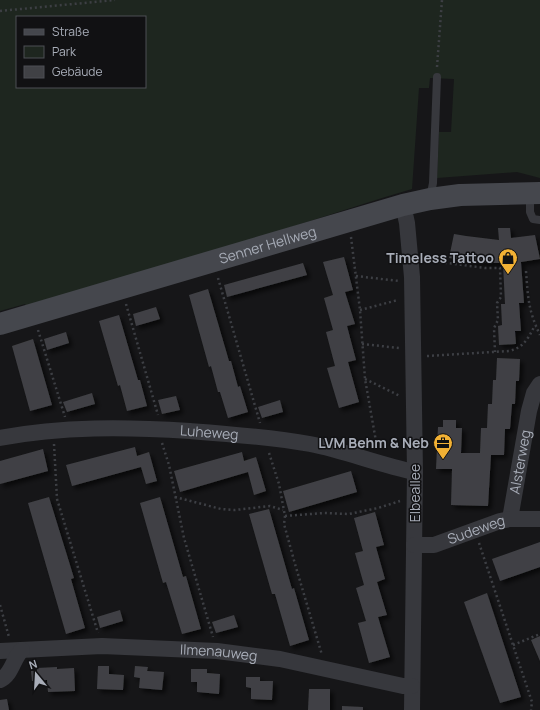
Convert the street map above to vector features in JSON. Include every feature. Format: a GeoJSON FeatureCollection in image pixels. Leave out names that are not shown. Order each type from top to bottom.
{"type":"FeatureCollection","features":[{"type":"Feature","properties":{"kind":"street","name":"Senner Hellweg"},"geometry":{"type":"LineString","coordinates":[[0,324],[403,205],[430,199],[460,195],[535,193]]}},
{"type":"Feature","properties":{"kind":"street","name":"Elbeallee"},"geometry":{"type":"LineString","coordinates":[[403,205],[407,223],[412,277],[415,472],[412,710]]}},
{"type":"Feature","properties":{"kind":"street","name":"Alsterweg"},"geometry":{"type":"LineString","coordinates":[[510,519],[529,411],[534,393],[540,384]]}},
{"type":"Feature","properties":{"kind":"street","name":"Luheweg"},"geometry":{"type":"LineString","coordinates":[[0,438],[69,429],[118,428],[224,434],[310,444],[415,472]]}},
{"type":"Feature","properties":{"kind":"street","name":"Sudeweg"},"geometry":{"type":"LineString","coordinates":[[414,546],[434,545],[474,530],[510,519],[540,519]]}},
{"type":"Feature","properties":{"kind":"street","name":"Ilmenauweg"},"geometry":{"type":"LineString","coordinates":[[12,651],[102,646],[217,651],[280,659],[403,686],[412,686]]}},
{"type":"Feature","properties":{"kind":"street"},"geometry":{"type":"LineString","coordinates":[[0,680],[8,673],[14,660],[12,651]]}},
{"type":"Feature","properties":{"kind":"lane"},"geometry":{"type":"LineString","coordinates":[[430,199],[433,183],[437,77]]}},
{"type":"Feature","properties":{"kind":"lane"},"geometry":{"type":"LineString","coordinates":[[535,193],[530,212],[533,219],[540,220]]}},
{"type":"Feature","properties":{"kind":"path"},"geometry":{"type":"LineString","coordinates":[[0,11],[115,0]]}},
{"type":"Feature","properties":{"kind":"path"},"geometry":{"type":"LineString","coordinates":[[437,77],[442,0]]}},
{"type":"Feature","properties":{"kind":"path"},"geometry":{"type":"LineString","coordinates":[[351,235],[360,310],[365,379],[380,463]]}},
{"type":"Feature","properties":{"kind":"path"},"geometry":{"type":"LineString","coordinates":[[421,260],[485,268],[500,268],[502,297],[496,303],[498,320],[494,328],[495,352]]}},
{"type":"Feature","properties":{"kind":"path"},"geometry":{"type":"LineString","coordinates":[[526,271],[528,300],[532,317],[540,335]]}},
{"type":"Feature","properties":{"kind":"path"},"geometry":{"type":"LineString","coordinates":[[217,274],[264,439],[279,484],[284,510],[284,524],[326,669]]}},
{"type":"Feature","properties":{"kind":"path"},"geometry":{"type":"LineString","coordinates":[[356,276],[402,282]]}},
{"type":"Feature","properties":{"kind":"path"},"geometry":{"type":"LineString","coordinates":[[360,310],[403,299]]}},
{"type":"Feature","properties":{"kind":"path"},"geometry":{"type":"LineString","coordinates":[[124,300],[163,430],[161,440],[170,465],[184,538],[217,651]]}},
{"type":"Feature","properties":{"kind":"path"},"geometry":{"type":"LineString","coordinates":[[36,326],[69,429]]}},
{"type":"Feature","properties":{"kind":"path"},"geometry":{"type":"LineString","coordinates":[[423,356],[509,351],[516,349],[527,341],[534,327],[536,327]]}},
{"type":"Feature","properties":{"kind":"path"},"geometry":{"type":"LineString","coordinates":[[362,344],[403,348]]}},
{"type":"Feature","properties":{"kind":"path"},"geometry":{"type":"LineString","coordinates":[[365,379],[403,397]]}},
{"type":"Feature","properties":{"kind":"path"},"geometry":{"type":"LineString","coordinates":[[53,432],[57,499],[102,646]]}},
{"type":"Feature","properties":{"kind":"path"},"geometry":{"type":"LineString","coordinates":[[175,497],[221,509],[235,510],[270,506],[284,510]]}},
{"type":"Feature","properties":{"kind":"path"},"geometry":{"type":"LineString","coordinates":[[284,516],[324,513],[349,514],[405,501]]}},
{"type":"Feature","properties":{"kind":"path"},"geometry":{"type":"LineString","coordinates":[[474,530],[532,702],[531,710]]}},
{"type":"Feature","properties":{"kind":"path"},"geometry":{"type":"LineString","coordinates":[[0,605],[12,651]]}},
{"type":"Feature","properties":{"kind":"path"},"geometry":{"type":"LineString","coordinates":[[513,645],[540,634]]}},
{"type":"Feature","properties":{"kind":"green space"},"geometry":{"type":"Polygon","coordinates":[[[0,0],[540,0],[540,178],[517,172],[437,178],[439,132],[451,132],[454,79],[430,78],[429,88],[419,88],[412,189],[195,258],[26,307],[25,304],[0,311],[0,0]]]}},
{"type":"Feature","properties":{"kind":"building"},"geometry":{"type":"Polygon","coordinates":[[[498,228],[510,228],[511,238],[535,235],[540,259],[521,262],[524,303],[519,303],[521,331],[515,331],[516,344],[499,345],[498,326],[502,325],[501,304],[505,304],[503,263],[484,263],[449,258],[454,234],[499,240],[498,228]]]}},
{"type":"Feature","properties":{"kind":"building"},"geometry":{"type":"Polygon","coordinates":[[[344,257],[353,290],[345,292],[355,324],[347,326],[356,360],[348,362],[359,402],[339,408],[327,368],[335,366],[326,332],[333,330],[324,298],[333,295],[323,262],[344,257]]]}},
{"type":"Feature","properties":{"kind":"building"},"geometry":{"type":"Polygon","coordinates":[[[303,263],[307,275],[227,297],[224,285],[303,263]]]}},
{"type":"Feature","properties":{"kind":"building"},"geometry":{"type":"Polygon","coordinates":[[[208,289],[229,361],[231,361],[238,387],[240,386],[248,412],[228,418],[220,392],[218,392],[211,366],[209,367],[189,295],[208,289]]]}},
{"type":"Feature","properties":{"kind":"building"},"geometry":{"type":"Polygon","coordinates":[[[156,307],[160,319],[136,326],[133,314],[156,307]]]}},
{"type":"Feature","properties":{"kind":"building"},"geometry":{"type":"Polygon","coordinates":[[[119,315],[147,406],[127,411],[99,321],[119,315]]]}},
{"type":"Feature","properties":{"kind":"building"},"geometry":{"type":"Polygon","coordinates":[[[66,332],[69,343],[47,350],[44,339],[66,332]]]}},
{"type":"Feature","properties":{"kind":"building"},"geometry":{"type":"Polygon","coordinates":[[[33,339],[52,405],[30,411],[12,346],[33,339]]]}},
{"type":"Feature","properties":{"kind":"building"},"geometry":{"type":"Polygon","coordinates":[[[497,358],[520,359],[519,381],[516,381],[515,404],[512,404],[510,429],[505,429],[504,455],[491,455],[488,506],[451,505],[452,469],[436,469],[438,427],[443,427],[443,420],[456,420],[456,428],[462,428],[461,453],[480,453],[481,428],[487,428],[488,404],[492,404],[493,380],[496,380],[497,358]]]}},
{"type":"Feature","properties":{"kind":"building"},"geometry":{"type":"Polygon","coordinates":[[[92,393],[95,404],[67,412],[63,402],[92,393]]]}},
{"type":"Feature","properties":{"kind":"building"},"geometry":{"type":"Polygon","coordinates":[[[176,396],[180,410],[162,414],[158,400],[176,396]]]}},
{"type":"Feature","properties":{"kind":"building"},"geometry":{"type":"Polygon","coordinates":[[[280,400],[283,412],[262,418],[258,407],[280,400]]]}},
{"type":"Feature","properties":{"kind":"building"},"geometry":{"type":"Polygon","coordinates":[[[135,447],[137,456],[149,452],[157,481],[146,484],[141,467],[72,486],[66,465],[135,447]]]}},
{"type":"Feature","properties":{"kind":"building"},"geometry":{"type":"Polygon","coordinates":[[[43,449],[48,471],[0,484],[0,461],[43,449]]]}},
{"type":"Feature","properties":{"kind":"building"},"geometry":{"type":"Polygon","coordinates":[[[242,452],[244,461],[256,457],[266,491],[254,495],[248,472],[180,492],[174,471],[242,452]]]}},
{"type":"Feature","properties":{"kind":"building"},"geometry":{"type":"Polygon","coordinates":[[[351,471],[357,492],[289,512],[283,491],[351,471]]]}},
{"type":"Feature","properties":{"kind":"building"},"geometry":{"type":"Polygon","coordinates":[[[49,497],[74,578],[71,579],[85,628],[66,634],[28,503],[49,497]]]}},
{"type":"Feature","properties":{"kind":"building"},"geometry":{"type":"Polygon","coordinates":[[[160,497],[183,577],[186,576],[201,629],[182,634],[166,582],[163,583],[140,503],[160,497]]]}},
{"type":"Feature","properties":{"kind":"building"},"geometry":{"type":"Polygon","coordinates":[[[269,509],[292,589],[294,588],[309,640],[290,646],[275,594],[272,594],[249,514],[269,509]]]}},
{"type":"Feature","properties":{"kind":"building"},"geometry":{"type":"Polygon","coordinates":[[[375,512],[384,545],[376,547],[385,579],[377,582],[387,615],[378,617],[390,657],[369,663],[358,623],[366,621],[356,588],[364,585],[355,553],[363,551],[354,518],[375,512]]]}},
{"type":"Feature","properties":{"kind":"building"},"geometry":{"type":"Polygon","coordinates":[[[540,542],[540,567],[500,581],[492,559],[540,542]]]}},
{"type":"Feature","properties":{"kind":"building"},"geometry":{"type":"Polygon","coordinates":[[[487,593],[521,697],[500,703],[464,602],[487,593]]]}},
{"type":"Feature","properties":{"kind":"building"},"geometry":{"type":"Polygon","coordinates":[[[120,610],[123,621],[100,628],[97,617],[120,610]]]}},
{"type":"Feature","properties":{"kind":"building"},"geometry":{"type":"Polygon","coordinates":[[[234,615],[238,627],[216,633],[212,622],[234,615]]]}},
{"type":"Feature","properties":{"kind":"building"},"geometry":{"type":"Polygon","coordinates":[[[540,636],[540,661],[531,640],[540,636]]]}},
{"type":"Feature","properties":{"kind":"building"},"geometry":{"type":"Polygon","coordinates":[[[98,666],[109,666],[109,674],[124,675],[123,690],[97,689],[98,666]]]}},
{"type":"Feature","properties":{"kind":"building"},"geometry":{"type":"Polygon","coordinates":[[[135,666],[148,667],[147,671],[164,672],[162,690],[139,688],[140,678],[134,677],[135,666]]]}},
{"type":"Feature","properties":{"kind":"building"},"geometry":{"type":"Polygon","coordinates":[[[57,667],[57,669],[74,668],[75,691],[48,692],[47,680],[32,681],[31,671],[37,671],[37,668],[57,667]]]}},
{"type":"Feature","properties":{"kind":"building"},"geometry":{"type":"Polygon","coordinates":[[[191,669],[207,669],[207,673],[220,674],[219,694],[197,692],[197,682],[191,682],[191,669]]]}},
{"type":"Feature","properties":{"kind":"building"},"geometry":{"type":"Polygon","coordinates":[[[246,677],[260,677],[260,681],[273,681],[272,700],[251,699],[251,688],[246,687],[246,677]]]}},
{"type":"Feature","properties":{"kind":"building"},"geometry":{"type":"Polygon","coordinates":[[[309,689],[330,689],[330,710],[308,710],[309,689]]]}},
{"type":"Feature","properties":{"kind":"building"},"geometry":{"type":"Polygon","coordinates":[[[7,699],[9,710],[0,710],[0,700],[7,699]]]}},
{"type":"Feature","properties":{"kind":"building"},"geometry":{"type":"Polygon","coordinates":[[[342,706],[363,707],[363,710],[342,710],[342,706]]]}},
{"type":"Feature","properties":{"kind":"place","name":"Timeless Tattoo"},"geometry":{"type":"Point","coordinates":[508,275]}},
{"type":"Feature","properties":{"kind":"place","name":"LVM Behm & Neb"},"geometry":{"type":"Point","coordinates":[443,460]}}]}
